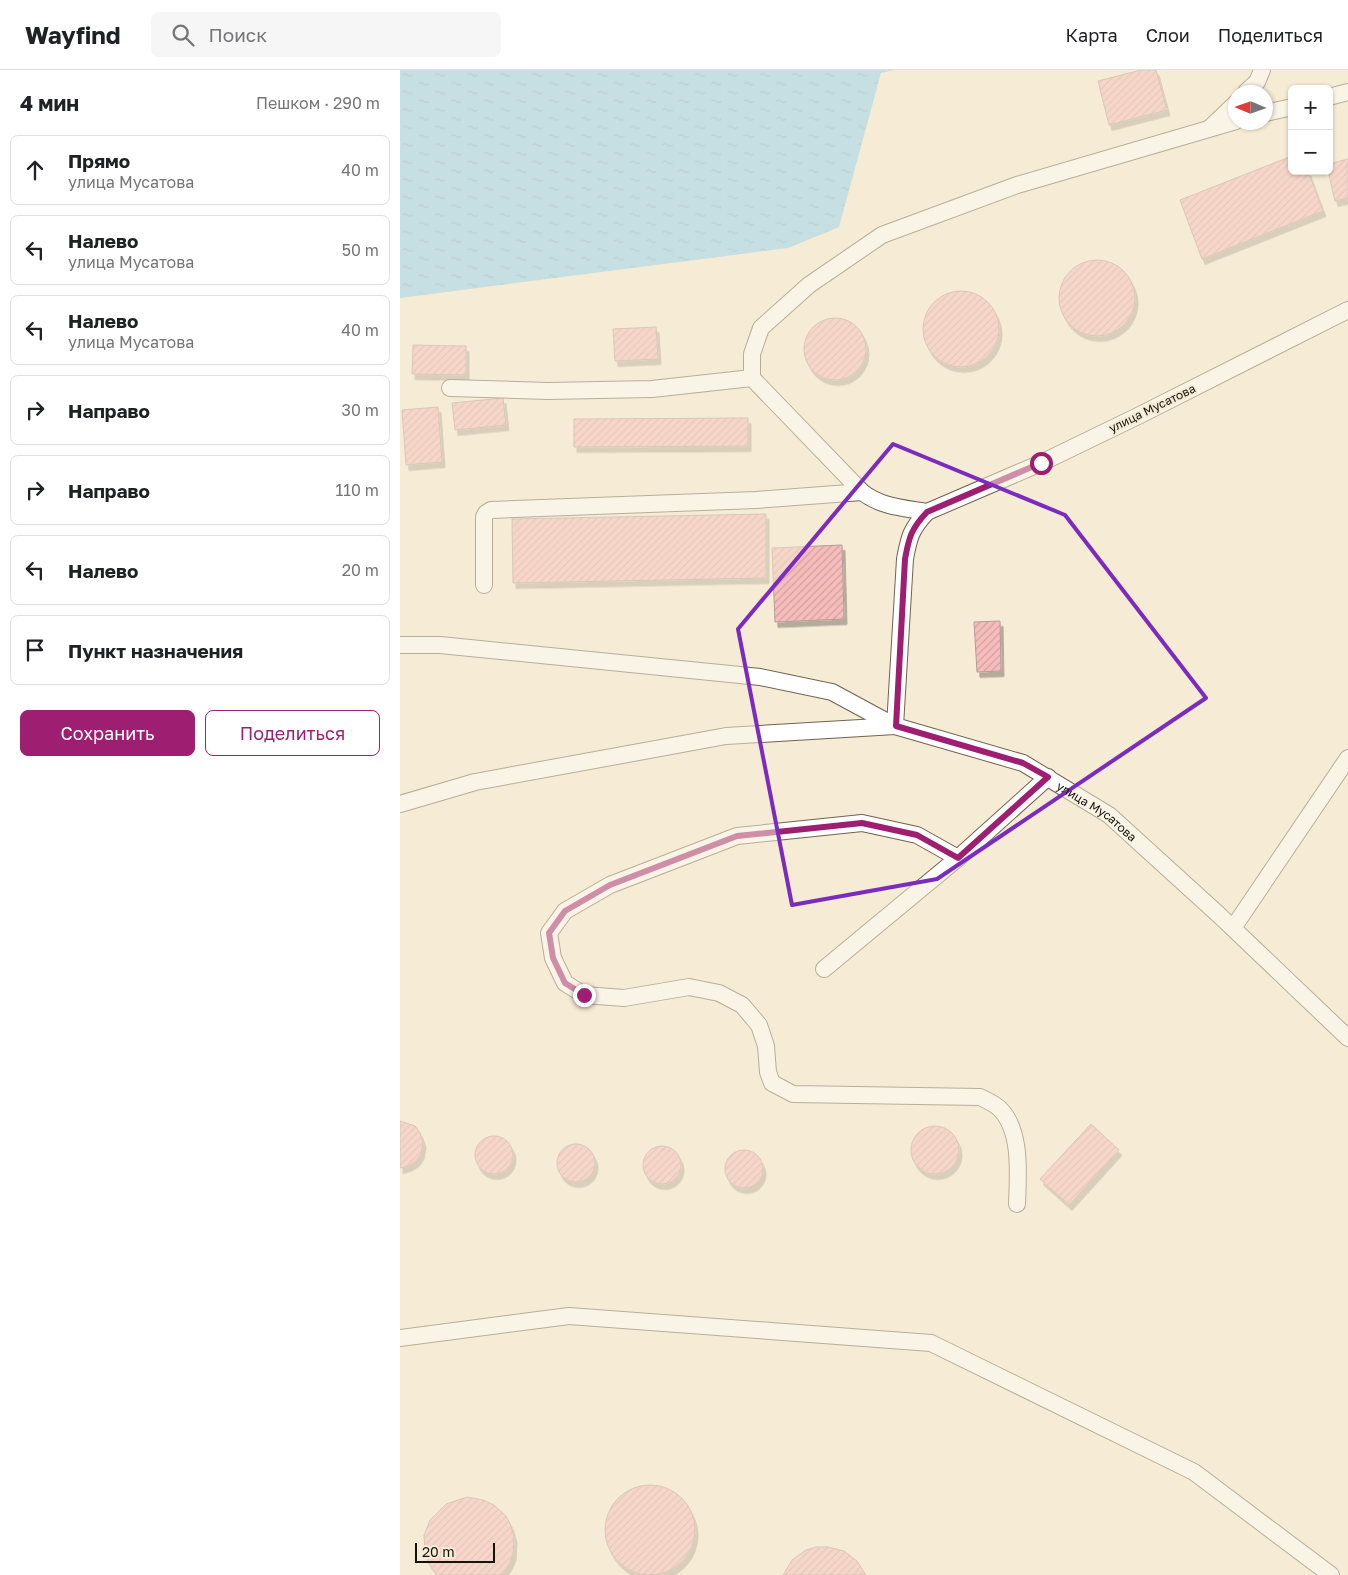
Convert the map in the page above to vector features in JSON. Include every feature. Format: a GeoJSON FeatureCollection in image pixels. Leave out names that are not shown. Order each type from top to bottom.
{"type":"FeatureCollection","features":[{"type":"Feature","properties":{"kind":"lane"},"geometry":{"type":"LineString","coordinates":[[1254,85],[1262,70]]}},
{"type":"Feature","properties":{"kind":"lane"},"geometry":{"type":"LineString","coordinates":[[1333,96],[1348,92]]}},
{"type":"Feature","properties":{"kind":"lane"},"geometry":{"type":"LineString","coordinates":[[1273,112],[1288,107]]}},
{"type":"Feature","properties":{"kind":"lane"},"geometry":{"type":"LineString","coordinates":[[1210,128],[1228,111]]}},
{"type":"Feature","properties":{"kind":"lane"},"geometry":{"type":"LineString","coordinates":[[927,512],[882,504],[862,492],[752,378],[752,354],[761,328],[809,285],[882,235],[1017,185],[1228,123]]}},
{"type":"Feature","properties":{"kind":"lane","name":"улица Мусатова"},"geometry":{"type":"LineString","coordinates":[[1348,310],[1140,415],[1050,458],[927,512],[914,526],[905,559],[896,726],[1023,763],[1109,815],[1233,928],[1348,1038]]}},
{"type":"Feature","properties":{"kind":"lane"},"geometry":{"type":"LineString","coordinates":[[450,388],[548,391],[652,389],[752,378]]}},
{"type":"Feature","properties":{"kind":"lane"},"geometry":{"type":"LineString","coordinates":[[484,586],[484,517],[491,510],[756,500],[862,492]]}},
{"type":"Feature","properties":{"kind":"lane"},"geometry":{"type":"LineString","coordinates":[[400,645],[450,646],[760,677],[832,692],[896,726]]}},
{"type":"Feature","properties":{"kind":"lane"},"geometry":{"type":"LineString","coordinates":[[400,804],[475,782],[726,736],[896,726]]}},
{"type":"Feature","properties":{"kind":"lane"},"geometry":{"type":"LineString","coordinates":[[1233,928],[1348,758]]}},
{"type":"Feature","properties":{"kind":"lane"},"geometry":{"type":"LineString","coordinates":[[824,969],[958,858],[1048,777]]}},
{"type":"Feature","properties":{"kind":"lane"},"geometry":{"type":"LineString","coordinates":[[958,858],[917,835],[862,823],[737,836],[610,885],[565,911],[549,933],[553,958],[565,983],[584,995],[624,998],[689,987],[719,992],[742,1005],[759,1025],[766,1046],[768,1072],[772,1083],[793,1094],[980,1097],[1000,1109],[1011,1126],[1018,1156],[1018,1204]]}},
{"type":"Feature","properties":{"kind":"lane"},"geometry":{"type":"LineString","coordinates":[[400,1338],[569,1316],[931,1343],[1194,1472],[1331,1575]]}},
{"type":"Feature","properties":{"kind":"highlighted area"},"geometry":{"type":"Polygon","coordinates":[[[893,444],[1065,515],[1206,698],[937,879],[792,905],[738,629],[893,444]]]}},
{"type":"Feature","properties":{"kind":"water"},"geometry":{"type":"Polygon","coordinates":[[[400,70],[895,70],[881,73],[839,227],[788,248],[400,298],[400,70]]]}},
{"type":"Feature","properties":{"kind":"building"},"geometry":{"type":"Polygon","coordinates":[[[1141,70],[1156,70],[1167,110],[1109,125],[1098,81],[1141,70]]]}},
{"type":"Feature","properties":{"kind":"building"},"geometry":{"type":"Polygon","coordinates":[[[1288,158],[1288,175],[1310,175],[1323,211],[1202,259],[1180,200],[1288,158]]]}},
{"type":"Feature","properties":{"kind":"building"},"geometry":{"type":"Polygon","coordinates":[[[1348,159],[1348,198],[1335,201],[1329,175],[1333,175],[1333,163],[1348,159]]]}},
{"type":"Feature","properties":{"kind":"building"},"geometry":{"type":"Polygon","coordinates":[[[1097,260],[1111,263],[1124,271],[1132,284],[1135,298],[1132,312],[1124,325],[1111,333],[1097,336],[1083,333],[1070,325],[1062,312],[1059,298],[1062,284],[1070,271],[1083,263],[1097,260]]]}},
{"type":"Feature","properties":{"kind":"building"},"geometry":{"type":"Polygon","coordinates":[[[961,291],[975,294],[988,302],[996,315],[999,329],[996,343],[988,356],[975,364],[961,367],[947,364],[934,356],[926,343],[923,329],[926,315],[934,302],[947,294],[961,291]]]}},
{"type":"Feature","properties":{"kind":"building"},"geometry":{"type":"Polygon","coordinates":[[[829,318],[841,318],[857,327],[864,337],[866,349],[864,361],[857,371],[841,380],[829,380],[818,375],[809,366],[804,355],[804,343],[809,332],[818,323],[829,318]]]}},
{"type":"Feature","properties":{"kind":"building"},"geometry":{"type":"Polygon","coordinates":[[[656,327],[658,359],[615,361],[613,329],[656,327]]]}},
{"type":"Feature","properties":{"kind":"building"},"geometry":{"type":"Polygon","coordinates":[[[413,345],[466,346],[466,375],[412,374],[413,345]]]}},
{"type":"Feature","properties":{"kind":"building"},"geometry":{"type":"Polygon","coordinates":[[[503,398],[506,425],[455,430],[452,403],[503,398]]]}},
{"type":"Feature","properties":{"kind":"building"},"geometry":{"type":"Polygon","coordinates":[[[438,407],[442,462],[406,465],[402,410],[438,407]]]}},
{"type":"Feature","properties":{"kind":"building"},"geometry":{"type":"Polygon","coordinates":[[[748,418],[748,446],[574,447],[574,419],[748,418]]]}},
{"type":"Feature","properties":{"kind":"building"},"geometry":{"type":"Polygon","coordinates":[[[766,514],[766,578],[513,583],[512,519],[766,514]]]}},
{"type":"Feature","properties":{"kind":"building"},"geometry":{"type":"Polygon","coordinates":[[[842,545],[844,619],[775,622],[772,548],[842,545]]]}},
{"type":"Feature","properties":{"kind":"building"},"geometry":{"type":"Polygon","coordinates":[[[1000,621],[1001,671],[977,672],[974,622],[1000,621]]]}},
{"type":"Feature","properties":{"kind":"building"},"geometry":{"type":"Polygon","coordinates":[[[400,1121],[415,1126],[423,1142],[421,1154],[416,1161],[400,1168],[400,1121]]]}},
{"type":"Feature","properties":{"kind":"building"},"geometry":{"type":"Polygon","coordinates":[[[1091,1124],[1119,1150],[1069,1205],[1040,1179],[1091,1124]]]}},
{"type":"Feature","properties":{"kind":"building"},"geometry":{"type":"Polygon","coordinates":[[[935,1126],[944,1128],[952,1133],[957,1141],[959,1150],[957,1159],[952,1167],[944,1172],[935,1174],[926,1172],[918,1167],[913,1159],[911,1150],[913,1141],[918,1133],[926,1128],[935,1126]]]}},
{"type":"Feature","properties":{"kind":"building"},"geometry":{"type":"Polygon","coordinates":[[[494,1136],[508,1141],[513,1155],[508,1169],[494,1174],[480,1169],[475,1155],[480,1141],[494,1136]]]}},
{"type":"Feature","properties":{"kind":"building"},"geometry":{"type":"Polygon","coordinates":[[[576,1144],[590,1149],[595,1163],[590,1177],[576,1182],[562,1177],[557,1163],[562,1149],[576,1144]]]}},
{"type":"Feature","properties":{"kind":"building"},"geometry":{"type":"Polygon","coordinates":[[[662,1146],[676,1151],[681,1165],[676,1179],[662,1184],[648,1179],[643,1165],[648,1151],[662,1146]]]}},
{"type":"Feature","properties":{"kind":"building"},"geometry":{"type":"Polygon","coordinates":[[[744,1150],[758,1155],[763,1169],[758,1183],[744,1188],[730,1183],[725,1169],[730,1155],[744,1150]]]}},
{"type":"Feature","properties":{"kind":"building"},"geometry":{"type":"Polygon","coordinates":[[[650,1485],[667,1488],[682,1498],[692,1513],[695,1530],[692,1547],[682,1562],[667,1572],[650,1575],[633,1572],[618,1562],[608,1547],[605,1530],[608,1513],[618,1498],[633,1488],[650,1485]]]}},
{"type":"Feature","properties":{"kind":"building"},"geometry":{"type":"Polygon","coordinates":[[[467,1497],[483,1500],[494,1505],[506,1516],[511,1526],[514,1538],[513,1555],[501,1575],[437,1575],[428,1562],[425,1552],[424,1535],[430,1520],[446,1504],[467,1497]]]}},
{"type":"Feature","properties":{"kind":"building"},"geometry":{"type":"Polygon","coordinates":[[[816,1547],[828,1547],[844,1551],[857,1561],[866,1575],[783,1575],[792,1560],[806,1550],[816,1547]]]}},
{"type":"Feature","properties":{"kind":"route"},"geometry":{"type":"LineString","coordinates":[[584,995],[565,983],[553,958],[549,933],[565,911],[610,885],[737,836],[862,823],[917,835],[958,858],[1048,777],[1023,763],[896,726],[905,559],[914,526],[927,512],[1041,463]]}}]}
